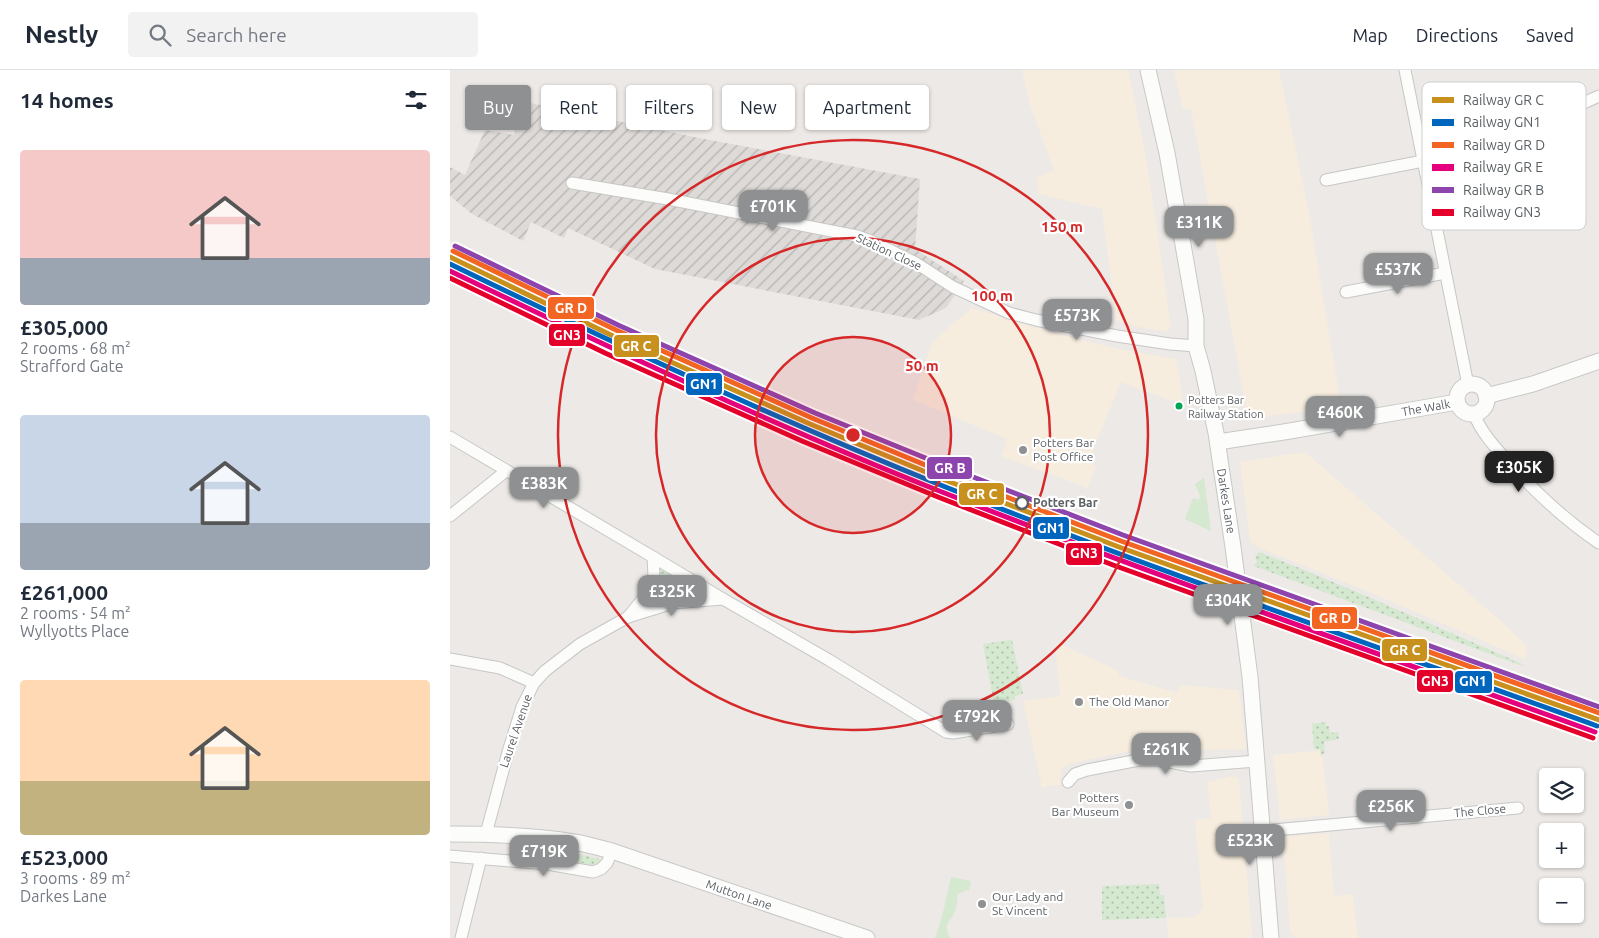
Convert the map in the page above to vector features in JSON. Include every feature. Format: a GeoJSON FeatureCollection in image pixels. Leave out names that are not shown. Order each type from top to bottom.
{"type":"FeatureCollection","features":[{"type":"Feature","properties":{"kind":"street","name":"Darkes Lane"},"geometry":{"type":"LineString","coordinates":[[1148,70],[1167,153],[1196,319],[1196,346],[1218,442],[1249,667],[1271,938]]}},
{"type":"Feature","properties":{"kind":"street"},"geometry":{"type":"LineString","coordinates":[[1405,70],[1422,156]]}},
{"type":"Feature","properties":{"kind":"street"},"geometry":{"type":"LineString","coordinates":[[1586,102],[1599,96]]}},
{"type":"Feature","properties":{"kind":"street"},"geometry":{"type":"LineString","coordinates":[[1326,180],[1422,161]]}},
{"type":"Feature","properties":{"kind":"street","name":"Station Close"},"geometry":{"type":"LineString","coordinates":[[572,183],[857,236],[916,263],[953,288],[1009,313],[1117,336],[1196,346]]}},
{"type":"Feature","properties":{"kind":"street"},"geometry":{"type":"LineString","coordinates":[[1437,230],[1468,385]]}},
{"type":"Feature","properties":{"kind":"street"},"geometry":{"type":"LineString","coordinates":[[1346,292],[1445,273]]}},
{"type":"Feature","properties":{"kind":"street"},"geometry":{"type":"LineString","coordinates":[[1486,396],[1533,384],[1599,361]]}},
{"type":"Feature","properties":{"kind":"street"},"geometry":{"type":"LineString","coordinates":[[1468,385],[1480,387],[1486,396],[1484,407],[1474,414],[1462,410],[1458,402],[1459,392],[1468,385]]}},
{"type":"Feature","properties":{"kind":"street","name":"The Walk"},"geometry":{"type":"LineString","coordinates":[[1218,442],[1290,432],[1458,402]]}},
{"type":"Feature","properties":{"kind":"street"},"geometry":{"type":"LineString","coordinates":[[1474,414],[1490,442],[1523,478],[1565,518],[1599,543]]}},
{"type":"Feature","properties":{"kind":"street"},"geometry":{"type":"LineString","coordinates":[[450,437],[829,660],[946,732],[952,733],[1008,724]]}},
{"type":"Feature","properties":{"kind":"street"},"geometry":{"type":"LineString","coordinates":[[450,516],[506,471]]}},
{"type":"Feature","properties":{"kind":"street","name":"Laurel Avenue"},"geometry":{"type":"LineString","coordinates":[[628,617],[650,590],[654,577],[653,557]]}},
{"type":"Feature","properties":{"kind":"street","name":"Laurel Avenue"},"geometry":{"type":"LineString","coordinates":[[486,834],[522,707],[534,683],[545,671],[580,644],[628,617],[673,603],[723,599]]}},
{"type":"Feature","properties":{"kind":"street"},"geometry":{"type":"LineString","coordinates":[[450,658],[500,668],[534,683]]}},
{"type":"Feature","properties":{"kind":"street"},"geometry":{"type":"LineString","coordinates":[[1068,782],[1075,774],[1087,770],[1139,760],[1158,760],[1191,766],[1257,761]]}},
{"type":"Feature","properties":{"kind":"street","name":"The Close"},"geometry":{"type":"LineString","coordinates":[[1263,832],[1518,808]]}},
{"type":"Feature","properties":{"kind":"street","name":"Mutton Lane"},"geometry":{"type":"LineString","coordinates":[[450,834],[532,837],[575,842],[612,851],[867,938]]}},
{"type":"Feature","properties":{"kind":"street"},"geometry":{"type":"LineString","coordinates":[[450,856],[547,864],[592,872],[601,869],[607,863],[612,851]]}},
{"type":"Feature","properties":{"kind":"street"},"geometry":{"type":"LineString","coordinates":[[461,938],[481,858]]}},
{"type":"Feature","properties":{"kind":"shaded area"},"geometry":{"type":"Polygon","coordinates":[[[1022,70],[1128,70],[1145,152],[1155,215],[1171,327],[1166,332],[1138,327],[1116,320],[1102,209],[1038,194],[1037,177],[1054,171],[1030,105],[1022,70]]]}},
{"type":"Feature","properties":{"kind":"shaded area"},"geometry":{"type":"Polygon","coordinates":[[[1174,70],[1279,70],[1309,213],[1341,406],[1248,419],[1191,109],[1183,110],[1174,70]]]}},
{"type":"Feature","properties":{"kind":"shaded area"},"geometry":{"type":"Polygon","coordinates":[[[531,103],[541,105],[541,130],[616,130],[616,121],[626,123],[626,130],[661,130],[920,179],[915,249],[964,281],[946,308],[919,320],[655,269],[568,228],[564,238],[531,222],[523,241],[472,214],[450,196],[450,167],[465,175],[485,130],[514,135],[515,130],[531,130],[531,103]]]}},
{"type":"Feature","properties":{"kind":"shaded area"},"geometry":{"type":"Polygon","coordinates":[[[972,308],[1054,333],[1119,349],[1176,359],[1183,405],[1121,382],[1088,462],[1096,466],[1088,488],[1001,456],[1007,439],[913,400],[932,342],[972,308]]]}},
{"type":"Feature","properties":{"kind":"shaded area"},"geometry":{"type":"Polygon","coordinates":[[[1305,452],[1502,622],[1527,646],[1525,659],[1369,592],[1257,547],[1250,541],[1240,462],[1305,452]]]}},
{"type":"Feature","properties":{"kind":"shaded area"},"geometry":{"type":"Polygon","coordinates":[[[1055,642],[1117,670],[1120,676],[1178,693],[1180,685],[1239,690],[1246,749],[1129,751],[1069,764],[1062,768],[1060,776],[1061,785],[1042,788],[1023,701],[1060,696],[1055,642]]]}},
{"type":"Feature","properties":{"kind":"shaded area"},"geometry":{"type":"Polygon","coordinates":[[[1322,750],[1329,815],[1280,820],[1273,755],[1322,750]]]}},
{"type":"Feature","properties":{"kind":"shaded area"},"geometry":{"type":"Polygon","coordinates":[[[1232,776],[1239,779],[1252,934],[1250,938],[1168,938],[1167,918],[1195,917],[1203,908],[1195,820],[1211,818],[1207,782],[1232,776]]]}},
{"type":"Feature","properties":{"kind":"shaded area"},"geometry":{"type":"Polygon","coordinates":[[[1329,833],[1334,896],[1353,894],[1358,938],[1296,938],[1290,933],[1283,837],[1329,833]]]}},
{"type":"Feature","properties":{"kind":"green space"},"geometry":{"type":"Polygon","coordinates":[[[1204,478],[1211,531],[1185,519],[1193,498],[1199,500],[1200,496],[1195,484],[1204,478]]]}},
{"type":"Feature","properties":{"kind":"green space"},"geometry":{"type":"Polygon","coordinates":[[[1259,552],[1324,578],[1518,662],[1525,667],[1254,566],[1257,561],[1255,558],[1259,552]]]}},
{"type":"Feature","properties":{"kind":"green space"},"geometry":{"type":"Polygon","coordinates":[[[661,568],[701,592],[700,595],[647,605],[646,602],[661,568]]]}},
{"type":"Feature","properties":{"kind":"green space"},"geometry":{"type":"Polygon","coordinates":[[[1012,640],[1023,694],[1015,696],[1015,700],[994,703],[983,644],[1012,640]]]}},
{"type":"Feature","properties":{"kind":"green space"},"geometry":{"type":"Polygon","coordinates":[[[1326,722],[1330,733],[1338,732],[1339,739],[1324,742],[1325,752],[1321,757],[1320,749],[1314,749],[1312,724],[1326,722]]]}},
{"type":"Feature","properties":{"kind":"green space"},"geometry":{"type":"Polygon","coordinates":[[[511,846],[579,854],[600,859],[600,862],[595,866],[556,858],[510,854],[511,846]]]}},
{"type":"Feature","properties":{"kind":"green space"},"geometry":{"type":"Polygon","coordinates":[[[951,877],[971,881],[969,891],[966,890],[958,894],[955,911],[947,926],[950,938],[935,938],[942,917],[951,877]]]}},
{"type":"Feature","properties":{"kind":"green space"},"geometry":{"type":"Polygon","coordinates":[[[1159,884],[1160,895],[1164,895],[1166,918],[1102,920],[1102,886],[1159,884]]]}},
{"type":"Feature","properties":{"kind":"transit line"},"geometry":{"type":"LineString","coordinates":[[455,246],[618,325],[815,413],[950,468],[1123,535],[1599,707]]}},
{"type":"Feature","properties":{"kind":"transit line"},"geometry":{"type":"LineString","coordinates":[[453,251],[616,330],[812,418],[947,474],[1121,541],[1599,713]]}},
{"type":"Feature","properties":{"kind":"transit line"},"geometry":{"type":"LineString","coordinates":[[450,257],[613,336],[810,424],[945,480],[1119,547],[1599,720]]}},
{"type":"Feature","properties":{"kind":"transit line"},"geometry":{"type":"LineString","coordinates":[[450,271],[694,386],[817,441],[942,492],[1186,584],[1595,732]]}},
{"type":"Feature","properties":{"kind":"rail line","name":"GN1"},"geometry":{"type":"LineString","coordinates":[[450,264],[695,380],[943,486],[1187,579],[1597,726]]}},
{"type":"Feature","properties":{"kind":"rail line","name":"GN3"},"geometry":{"type":"LineString","coordinates":[[450,278],[605,353],[802,441],[938,497],[1113,565],[1593,738]]}},
{"type":"Feature","properties":{"kind":"place","name":"Potters Bar Railway Station"},"geometry":{"type":"Point","coordinates":[1179,406]}},
{"type":"Feature","properties":{"kind":"place","name":"Potters Bar Post Office"},"geometry":{"type":"Point","coordinates":[1023,450]}},
{"type":"Feature","properties":{"kind":"place","name":"Potters Bar"},"geometry":{"type":"Point","coordinates":[1022,503]}},
{"type":"Feature","properties":{"kind":"place","name":"The Old Manor"},"geometry":{"type":"Point","coordinates":[1079,702]}},
{"type":"Feature","properties":{"kind":"place","name":"Potters Bar Museum"},"geometry":{"type":"Point","coordinates":[1129,805]}},
{"type":"Feature","properties":{"kind":"place","name":"Our Lady and St Vincent"},"geometry":{"type":"Point","coordinates":[982,904]}}]}
